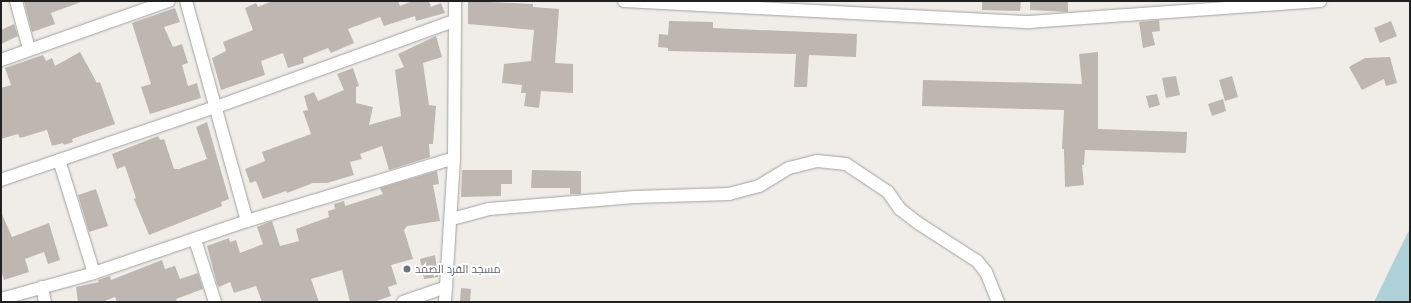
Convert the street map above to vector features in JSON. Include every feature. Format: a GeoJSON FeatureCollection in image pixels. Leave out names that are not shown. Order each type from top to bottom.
{"type":"FeatureCollection","features":[{"type":"Feature","properties":{"kind":"street"},"geometry":{"type":"LineString","coordinates":[[16,1],[29,49]]}},
{"type":"Feature","properties":{"kind":"street"},"geometry":{"type":"LineString","coordinates":[[1,60],[169,1]]}},
{"type":"Feature","properties":{"kind":"street"},"geometry":{"type":"LineString","coordinates":[[186,1],[247,221]]}},
{"type":"Feature","properties":{"kind":"street"},"geometry":{"type":"LineString","coordinates":[[445,302],[452,219],[455,1]]}},
{"type":"Feature","properties":{"kind":"street"},"geometry":{"type":"LineString","coordinates":[[624,1],[1029,22],[1294,1],[1320,1]]}},
{"type":"Feature","properties":{"kind":"street"},"geometry":{"type":"LineString","coordinates":[[1,180],[216,107],[454,20]]}},
{"type":"Feature","properties":{"kind":"street"},"geometry":{"type":"LineString","coordinates":[[1,299],[94,273],[195,240],[247,221],[454,158]]}},
{"type":"Feature","properties":{"kind":"street"},"geometry":{"type":"LineString","coordinates":[[58,160],[94,273]]}},
{"type":"Feature","properties":{"kind":"street"},"geometry":{"type":"LineString","coordinates":[[452,219],[489,209],[635,197],[729,194],[759,186],[789,168],[817,161],[846,164],[888,192],[900,209],[918,223],[977,261],[986,272],[998,302]]}},
{"type":"Feature","properties":{"kind":"street"},"geometry":{"type":"LineString","coordinates":[[195,240],[215,302]]}},
{"type":"Feature","properties":{"kind":"street"},"geometry":{"type":"LineString","coordinates":[[42,287],[45,302]]}},
{"type":"Feature","properties":{"kind":"street"},"geometry":{"type":"LineString","coordinates":[[403,302],[446,287]]}},
{"type":"Feature","properties":{"kind":"water"},"geometry":{"type":"Polygon","coordinates":[[[1410,228],[1410,302],[1374,302],[1410,228]]]}},
{"type":"Feature","properties":{"kind":"building"},"geometry":{"type":"Polygon","coordinates":[[[24,1],[81,2],[51,13],[55,24],[32,32],[24,1]]]}},
{"type":"Feature","properties":{"kind":"building"},"geometry":{"type":"Polygon","coordinates":[[[272,1],[398,1],[400,6],[412,1],[429,1],[431,7],[441,3],[445,13],[416,21],[415,16],[384,26],[380,17],[348,29],[354,43],[331,53],[328,48],[303,58],[304,63],[288,68],[283,53],[261,61],[265,75],[221,90],[212,58],[226,51],[223,42],[253,30],[245,8],[256,3],[258,7],[272,1]]]}},
{"type":"Feature","properties":{"kind":"building"},"geometry":{"type":"Polygon","coordinates":[[[468,1],[533,4],[533,7],[559,9],[555,63],[573,64],[573,93],[541,91],[539,108],[524,106],[526,93],[521,93],[522,85],[502,83],[504,64],[531,61],[534,30],[468,24],[468,1]]]}},
{"type":"Feature","properties":{"kind":"building"},"geometry":{"type":"Polygon","coordinates":[[[982,1],[1021,1],[1020,11],[982,10],[982,1]]]}},
{"type":"Feature","properties":{"kind":"building"},"geometry":{"type":"Polygon","coordinates":[[[1030,1],[1068,1],[1068,12],[1030,10],[1030,1]]]}},
{"type":"Feature","properties":{"kind":"building"},"geometry":{"type":"Polygon","coordinates":[[[175,8],[180,22],[164,27],[173,47],[182,44],[188,63],[182,65],[188,86],[197,83],[201,98],[150,114],[141,87],[151,84],[132,23],[175,8]]]}},
{"type":"Feature","properties":{"kind":"building"},"geometry":{"type":"Polygon","coordinates":[[[1159,20],[1160,31],[1152,32],[1155,45],[1143,48],[1139,22],[1159,20]]]}},
{"type":"Feature","properties":{"kind":"building"},"geometry":{"type":"Polygon","coordinates":[[[669,21],[713,22],[713,28],[857,34],[856,57],[809,55],[807,87],[794,87],[796,54],[668,51],[668,48],[658,47],[659,34],[668,35],[669,21]]]}},
{"type":"Feature","properties":{"kind":"building"},"geometry":{"type":"Polygon","coordinates":[[[1391,21],[1397,36],[1380,43],[1374,28],[1391,21]]]}},
{"type":"Feature","properties":{"kind":"building"},"geometry":{"type":"Polygon","coordinates":[[[14,24],[18,36],[1,44],[1,30],[14,24]]]}},
{"type":"Feature","properties":{"kind":"building"},"geometry":{"type":"Polygon","coordinates":[[[436,36],[442,57],[423,63],[429,105],[436,106],[433,144],[429,144],[430,157],[389,170],[382,146],[360,154],[362,159],[350,162],[354,175],[327,183],[313,183],[287,193],[286,191],[263,199],[256,181],[250,183],[245,169],[265,161],[262,152],[311,134],[303,111],[308,110],[304,96],[314,92],[318,101],[344,90],[337,74],[353,68],[359,86],[356,87],[356,103],[373,107],[369,125],[401,116],[395,70],[404,67],[398,54],[436,36]]]}},
{"type":"Feature","properties":{"kind":"building"},"geometry":{"type":"Polygon","coordinates":[[[80,52],[97,83],[100,82],[115,124],[72,139],[73,142],[64,145],[63,143],[52,146],[47,130],[20,138],[18,134],[1,139],[1,88],[11,85],[5,68],[43,55],[46,61],[52,58],[55,66],[80,52]]]}},
{"type":"Feature","properties":{"kind":"building"},"geometry":{"type":"Polygon","coordinates":[[[1098,52],[1098,129],[1187,132],[1186,153],[1085,150],[1084,165],[1082,165],[1084,185],[1065,187],[1064,149],[1062,149],[1064,110],[922,106],[923,80],[1082,84],[1079,54],[1098,52]]]}},
{"type":"Feature","properties":{"kind":"building"},"geometry":{"type":"Polygon","coordinates":[[[1390,57],[1397,83],[1386,86],[1384,79],[1362,90],[1349,67],[1365,58],[1390,57]]]}},
{"type":"Feature","properties":{"kind":"building"},"geometry":{"type":"Polygon","coordinates":[[[1176,76],[1180,95],[1166,98],[1162,78],[1176,76]]]}},
{"type":"Feature","properties":{"kind":"building"},"geometry":{"type":"Polygon","coordinates":[[[1232,76],[1238,97],[1225,101],[1219,80],[1232,76]]]}},
{"type":"Feature","properties":{"kind":"building"},"geometry":{"type":"Polygon","coordinates":[[[1157,94],[1160,105],[1149,108],[1146,96],[1157,94]]]}},
{"type":"Feature","properties":{"kind":"building"},"geometry":{"type":"Polygon","coordinates":[[[1223,99],[1226,111],[1212,116],[1208,104],[1223,99]]]}},
{"type":"Feature","properties":{"kind":"building"},"geometry":{"type":"Polygon","coordinates":[[[207,122],[229,199],[221,202],[222,206],[149,235],[134,199],[136,198],[125,166],[117,169],[112,154],[158,136],[160,140],[164,139],[174,169],[179,169],[207,159],[196,127],[207,122]]]}},
{"type":"Feature","properties":{"kind":"building"},"geometry":{"type":"Polygon","coordinates":[[[462,170],[512,170],[512,184],[501,184],[501,196],[461,197],[462,170]]]}},
{"type":"Feature","properties":{"kind":"building"},"geometry":{"type":"Polygon","coordinates":[[[532,170],[581,171],[581,194],[570,194],[570,188],[531,188],[532,170]]]}},
{"type":"Feature","properties":{"kind":"building"},"geometry":{"type":"Polygon","coordinates":[[[437,171],[439,184],[433,185],[440,221],[407,226],[404,230],[413,259],[391,265],[397,284],[388,287],[391,296],[373,302],[350,302],[342,270],[311,279],[319,302],[262,302],[256,286],[234,293],[230,282],[219,287],[217,284],[207,246],[229,238],[230,242],[236,240],[240,253],[263,244],[257,227],[272,221],[280,246],[299,241],[296,229],[329,217],[328,211],[335,209],[334,204],[344,201],[345,206],[383,194],[380,188],[437,171]]]}},
{"type":"Feature","properties":{"kind":"building"},"geometry":{"type":"Polygon","coordinates":[[[96,189],[108,226],[89,232],[78,195],[96,189]]]}},
{"type":"Feature","properties":{"kind":"building"},"geometry":{"type":"Polygon","coordinates":[[[1,212],[12,237],[49,223],[60,260],[48,264],[44,252],[25,259],[29,272],[4,280],[1,270],[1,212]]]}},
{"type":"Feature","properties":{"kind":"building"},"geometry":{"type":"Polygon","coordinates":[[[435,255],[438,277],[424,279],[420,259],[435,255]]]}},
{"type":"Feature","properties":{"kind":"building"},"geometry":{"type":"Polygon","coordinates":[[[162,260],[165,269],[175,266],[180,279],[198,273],[203,289],[176,299],[177,302],[117,302],[115,297],[102,302],[78,302],[76,287],[99,282],[98,280],[110,276],[111,280],[162,260]]]}},
{"type":"Feature","properties":{"kind":"building"},"geometry":{"type":"Polygon","coordinates":[[[461,288],[471,289],[470,302],[460,302],[461,288]]]}},
{"type":"Feature","properties":{"kind":"place","name":"مسجد الفرد الصمد"},"geometry":{"type":"Point","coordinates":[407,269]}}]}
